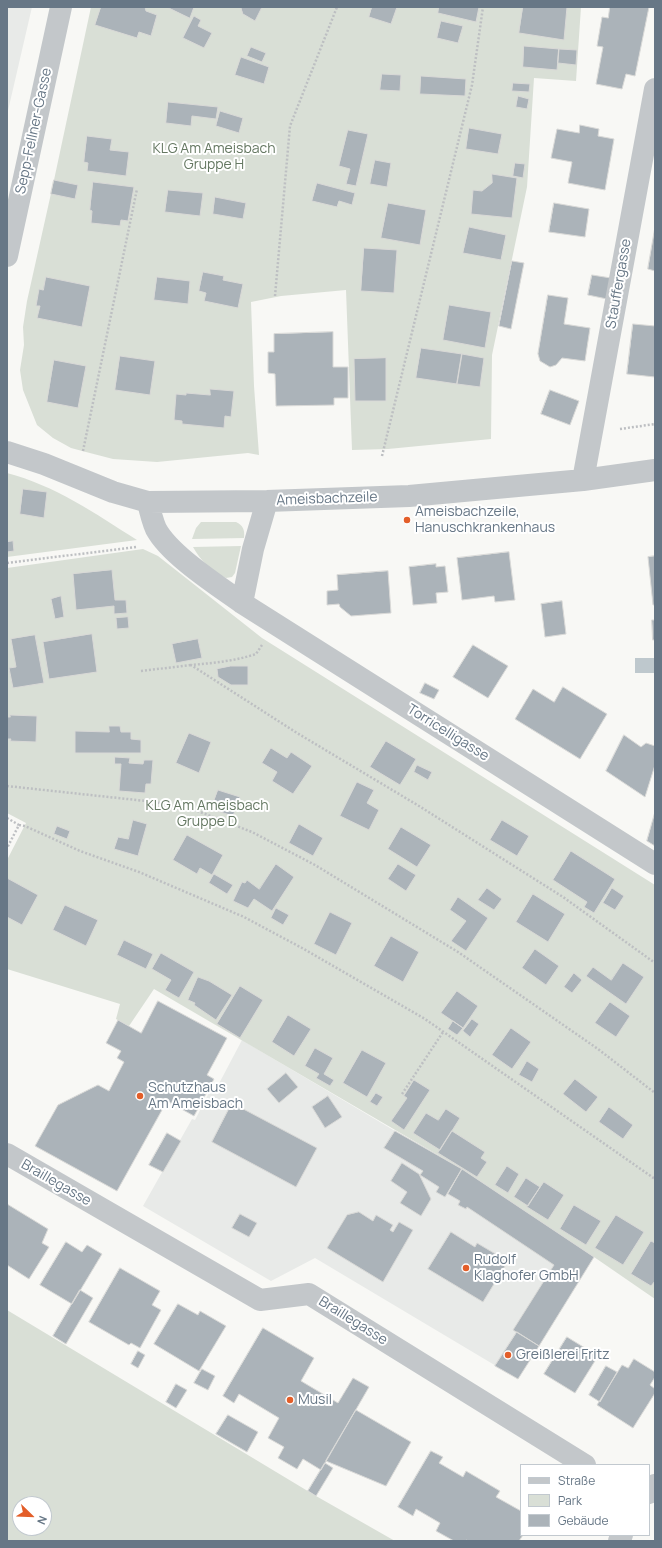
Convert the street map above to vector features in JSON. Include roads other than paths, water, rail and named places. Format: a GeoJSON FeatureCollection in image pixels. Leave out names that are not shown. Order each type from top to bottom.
{"type":"FeatureCollection","features":[{"type":"Feature","properties":{"kind":"street","name":"Sepp-Fellner-Gasse"},"geometry":{"type":"LineString","coordinates":[[7,256],[61,7]]}},
{"type":"Feature","properties":{"kind":"street","name":"Stauffergasse"},"geometry":{"type":"LineString","coordinates":[[583,480],[655,89]]}},
{"type":"Feature","properties":{"kind":"street","name":"Ameisbachzeile"},"geometry":{"type":"LineString","coordinates":[[7,452],[44,464],[113,492],[148,502],[267,501],[409,496],[583,480],[655,470]]}},
{"type":"Feature","properties":{"kind":"street"},"geometry":{"type":"LineString","coordinates":[[242,603],[253,549],[267,501]]}},
{"type":"Feature","properties":{"kind":"street","name":"Torricelligasse"},"geometry":{"type":"LineString","coordinates":[[148,502],[156,529],[165,543],[199,572],[242,603],[655,864]]}},
{"type":"Feature","properties":{"kind":"street","name":"Braillegasse"},"geometry":{"type":"LineString","coordinates":[[7,1154],[260,1300],[309,1294],[583,1464]]}},
{"type":"Feature","properties":{"kind":"place","name":"Ameisbachzeile, Hanuschkrankenhaus"},"geometry":{"type":"Point","coordinates":[407,520]}},
{"type":"Feature","properties":{"kind":"place","name":"Schutzhaus Am Ameisbach"},"geometry":{"type":"Point","coordinates":[140,1096]}},
{"type":"Feature","properties":{"kind":"place","name":"Rudolf Klaghofer GmbH"},"geometry":{"type":"Point","coordinates":[466,1268]}},
{"type":"Feature","properties":{"kind":"place","name":"Greißlerei Fritz"},"geometry":{"type":"Point","coordinates":[508,1355]}},
{"type":"Feature","properties":{"kind":"place","name":"Musil"},"geometry":{"type":"Point","coordinates":[290,1400]}},
{"type":"Feature","properties":{"kind":"park label","name":"KLG Am Ameisbach Gruppe H"},"geometry":{"type":"Point","coordinates":[214,158]}},
{"type":"Feature","properties":{"kind":"park label","name":"KLG Am Ameisbach Gruppe D"},"geometry":{"type":"Point","coordinates":[207,814]}}]}
